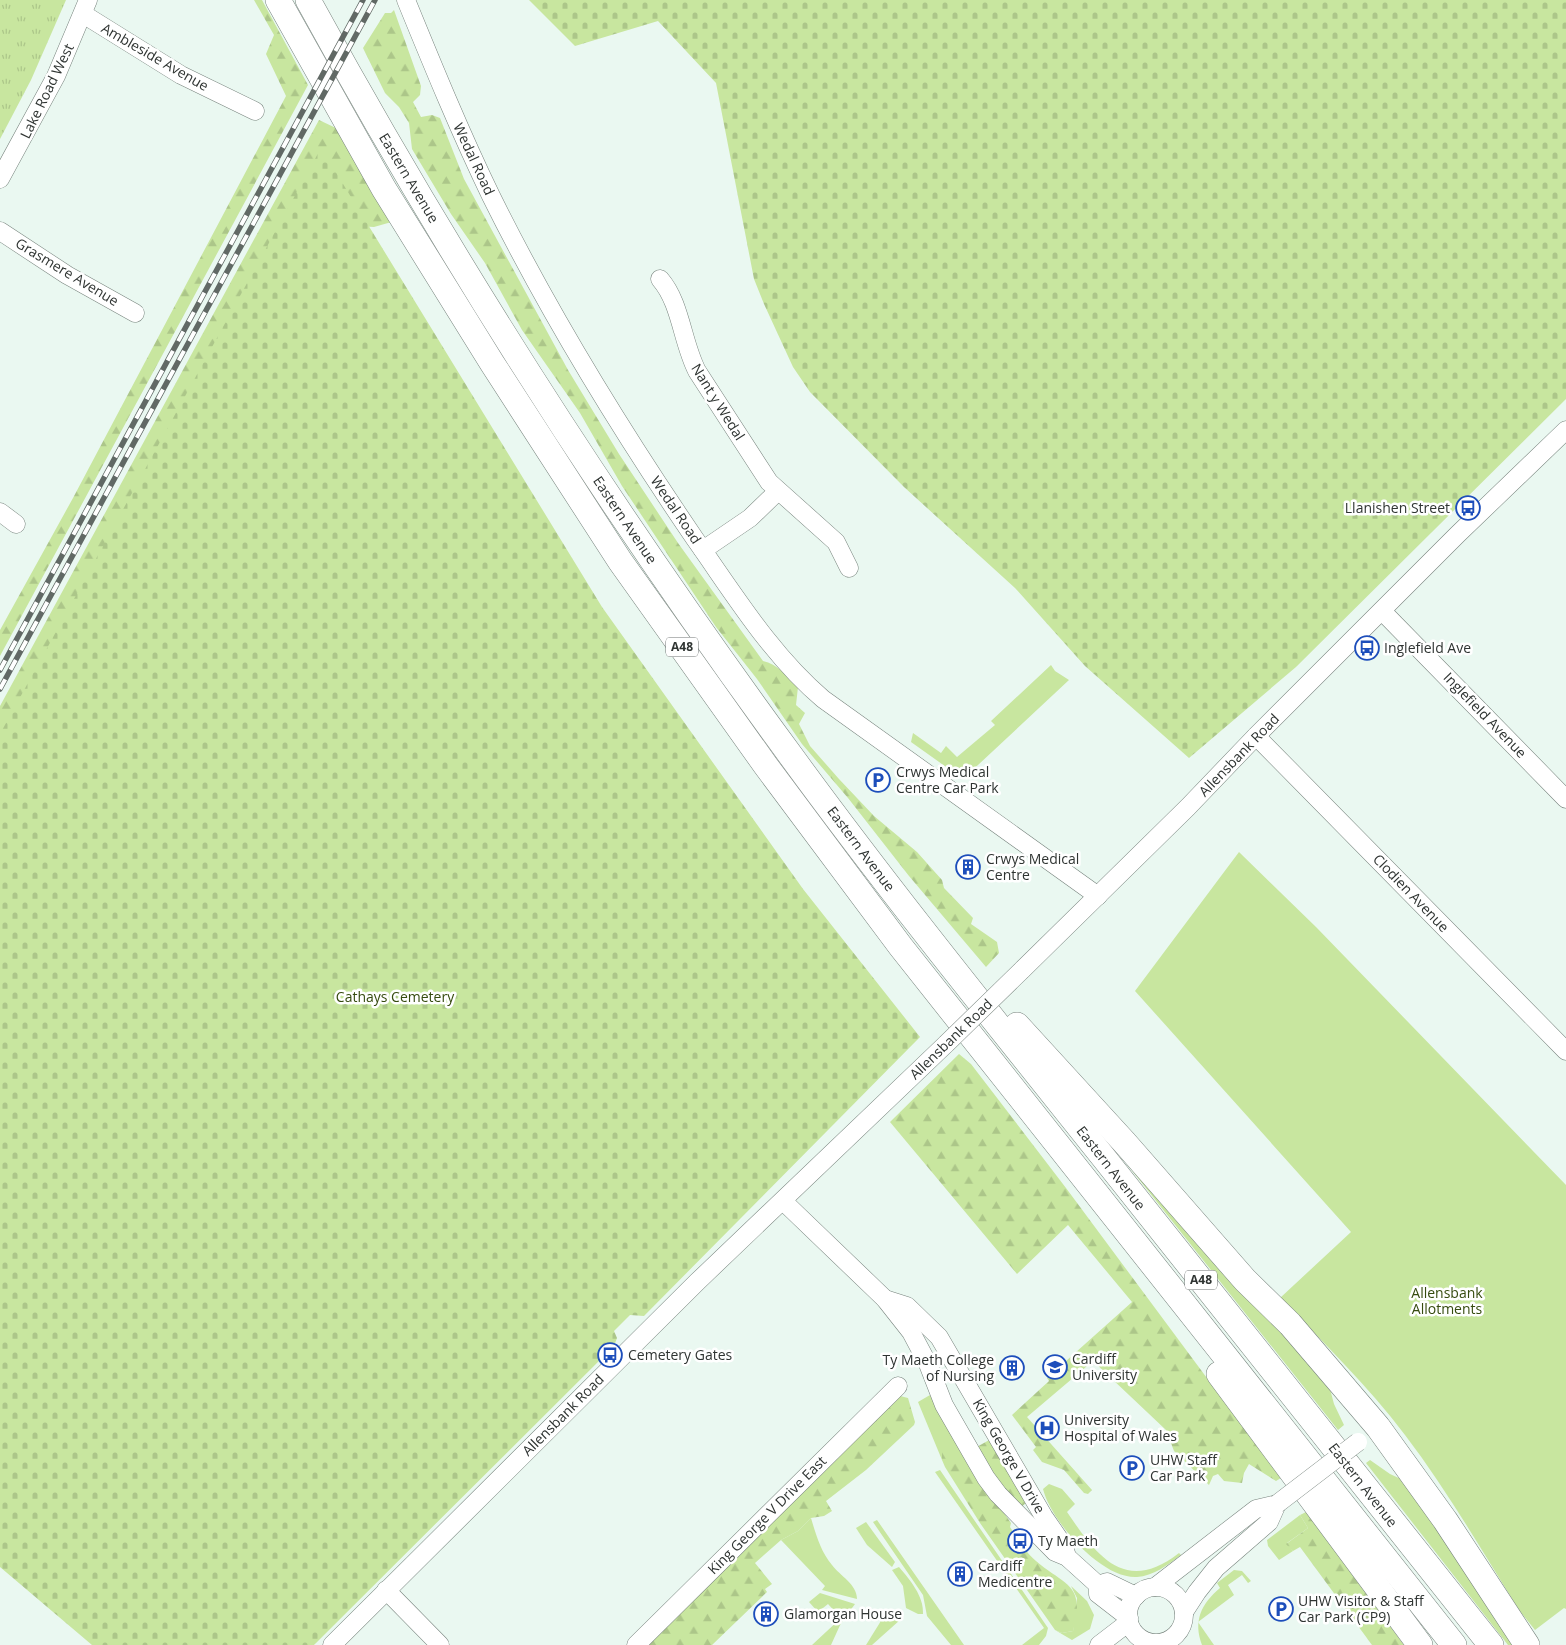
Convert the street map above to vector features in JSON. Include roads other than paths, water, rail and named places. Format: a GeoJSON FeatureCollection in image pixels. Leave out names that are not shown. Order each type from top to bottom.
{"type":"FeatureCollection","features":[{"type":"Feature","properties":{"kind":"highway","name":"Eastern Avenue"},"geometry":{"type":"LineString","coordinates":[[278,0],[384,189],[492,364],[620,561],[766,766],[901,947],[1454,1645]]}},
{"type":"Feature","properties":{"kind":"highway","name":"Eastern Avenue"},"geometry":{"type":"LineString","coordinates":[[308,0],[410,180],[517,354],[642,546],[788,752],[911,916],[1491,1645]]}},
{"type":"Feature","properties":{"kind":"highway"},"geometry":{"type":"LineString","coordinates":[[911,916],[963,962],[1245,1280],[1290,1324],[1378,1427],[1440,1512],[1527,1645]]}},
{"type":"Feature","properties":{"kind":"highway"},"geometry":{"type":"LineString","coordinates":[[1144,1254],[1169,1306],[1420,1645]]}},
{"type":"Feature","properties":{"kind":"street","name":"Wedal Road"},"geometry":{"type":"LineString","coordinates":[[406,0],[450,105],[488,188],[584,366],[660,487],[763,634],[812,690],[1098,896]]}},
{"type":"Feature","properties":{"kind":"street","name":"Ambleside Avenue"},"geometry":{"type":"LineString","coordinates":[[86,7],[181,75],[256,110]]}},
{"type":"Feature","properties":{"kind":"street","name":"Lake Road West"},"geometry":{"type":"LineString","coordinates":[[0,179],[42,103],[86,7]]}},
{"type":"Feature","properties":{"kind":"street","name":"Grasmere Avenue"},"geometry":{"type":"LineString","coordinates":[[0,232],[67,275],[135,313]]}},
{"type":"Feature","properties":{"kind":"street","name":"Nant y Wedal"},"geometry":{"type":"LineString","coordinates":[[660,279],[669,289],[691,360],[697,371],[778,491],[814,520],[836,542],[850,568]]}},
{"type":"Feature","properties":{"kind":"street","name":"Allensbank Road"},"geometry":{"type":"LineString","coordinates":[[332,1645],[697,1282],[1098,896],[1382,611],[1563,440]]}},
{"type":"Feature","properties":{"kind":"street"},"geometry":{"type":"LineString","coordinates":[[703,550],[750,518],[778,491]]}},
{"type":"Feature","properties":{"kind":"street"},"geometry":{"type":"LineString","coordinates":[[0,512],[16,524]]}},
{"type":"Feature","properties":{"kind":"street","name":"Inglefield Avenue"},"geometry":{"type":"LineString","coordinates":[[1382,611],[1566,799]]}},
{"type":"Feature","properties":{"kind":"street","name":"Clodien Avenue"},"geometry":{"type":"LineString","coordinates":[[1256,736],[1566,1051]]}},
{"type":"Feature","properties":{"kind":"street","name":"King George V Drive"},"geometry":{"type":"LineString","coordinates":[[783,1201],[885,1299],[911,1332],[928,1364],[944,1405],[986,1478],[998,1494],[1055,1552],[1067,1557],[1098,1585],[1098,1594],[1129,1620]]}},
{"type":"Feature","properties":{"kind":"street","name":"King George V Drive"},"geometry":{"type":"LineString","coordinates":[[885,1299],[907,1306],[939,1337],[1044,1517],[1064,1546],[1067,1557]]}},
{"type":"Feature","properties":{"kind":"street","name":"King George V Drive East"},"geometry":{"type":"LineString","coordinates":[[636,1645],[898,1386]]}},
{"type":"Feature","properties":{"kind":"street"},"geometry":{"type":"LineString","coordinates":[[1155,1587],[1256,1509],[1277,1504],[1378,1427]]}},
{"type":"Feature","properties":{"kind":"street"},"geometry":{"type":"LineString","coordinates":[[1184,1612],[1178,1597],[1171,1591],[1155,1587],[1147,1588],[1136,1596],[1129,1608],[1129,1620],[1136,1635],[1144,1640],[1154,1643],[1172,1642],[1183,1623],[1184,1612],[1196,1592],[1216,1568],[1269,1522],[1277,1504]]}},
{"type":"Feature","properties":{"kind":"street"},"geometry":{"type":"LineString","coordinates":[[1098,1585],[1107,1582],[1136,1596]]}},
{"type":"Feature","properties":{"kind":"street"},"geometry":{"type":"LineString","coordinates":[[386,1590],[440,1645]]}},
{"type":"Feature","properties":{"kind":"street"},"geometry":{"type":"LineString","coordinates":[[1098,1645],[1129,1620]]}},
{"type":"Feature","properties":{"kind":"railway"},"geometry":{"type":"LineString","coordinates":[[0,670],[363,0]]}},
{"type":"Feature","properties":{"kind":"railway"},"geometry":{"type":"LineString","coordinates":[[0,689],[375,0]]}},
{"type":"Feature","properties":{"kind":"place","name":"Llanishen Street"},"geometry":{"type":"Point","coordinates":[1468,508]}},
{"type":"Feature","properties":{"kind":"place","name":"Inglefield Ave"},"geometry":{"type":"Point","coordinates":[1367,648]}},
{"type":"Feature","properties":{"kind":"place","name":"Crwys Medical Centre Car Park"},"geometry":{"type":"Point","coordinates":[878,780]}},
{"type":"Feature","properties":{"kind":"place","name":"Crwys Medical Centre"},"geometry":{"type":"Point","coordinates":[968,867]}},
{"type":"Feature","properties":{"kind":"place","name":"Cemetery Gates"},"geometry":{"type":"Point","coordinates":[610,1355]}},
{"type":"Feature","properties":{"kind":"place","name":"Cardiff University"},"geometry":{"type":"Point","coordinates":[1055,1367]}},
{"type":"Feature","properties":{"kind":"place","name":"Ty Maeth College of Nursing"},"geometry":{"type":"Point","coordinates":[1012,1368]}},
{"type":"Feature","properties":{"kind":"place","name":"University Hospital of Wales"},"geometry":{"type":"Point","coordinates":[1047,1428]}},
{"type":"Feature","properties":{"kind":"place","name":"UHW Staff Car Park"},"geometry":{"type":"Point","coordinates":[1132,1468]}},
{"type":"Feature","properties":{"kind":"place","name":"Ty Maeth"},"geometry":{"type":"Point","coordinates":[1020,1541]}},
{"type":"Feature","properties":{"kind":"place","name":"Cardiff Medicentre"},"geometry":{"type":"Point","coordinates":[960,1574]}},
{"type":"Feature","properties":{"kind":"place","name":"UHW Visitor & Staff Car Park (CP9)"},"geometry":{"type":"Point","coordinates":[1281,1609]}},
{"type":"Feature","properties":{"kind":"place","name":"Glamorgan House"},"geometry":{"type":"Point","coordinates":[766,1614]}},
{"type":"Feature","properties":{"kind":"park label","name":"Cathays Cemetery"},"geometry":{"type":"Point","coordinates":[395,997]}},
{"type":"Feature","properties":{"kind":"park label","name":"Allensbank Allotments"},"geometry":{"type":"Point","coordinates":[1447,1302]}}]}
